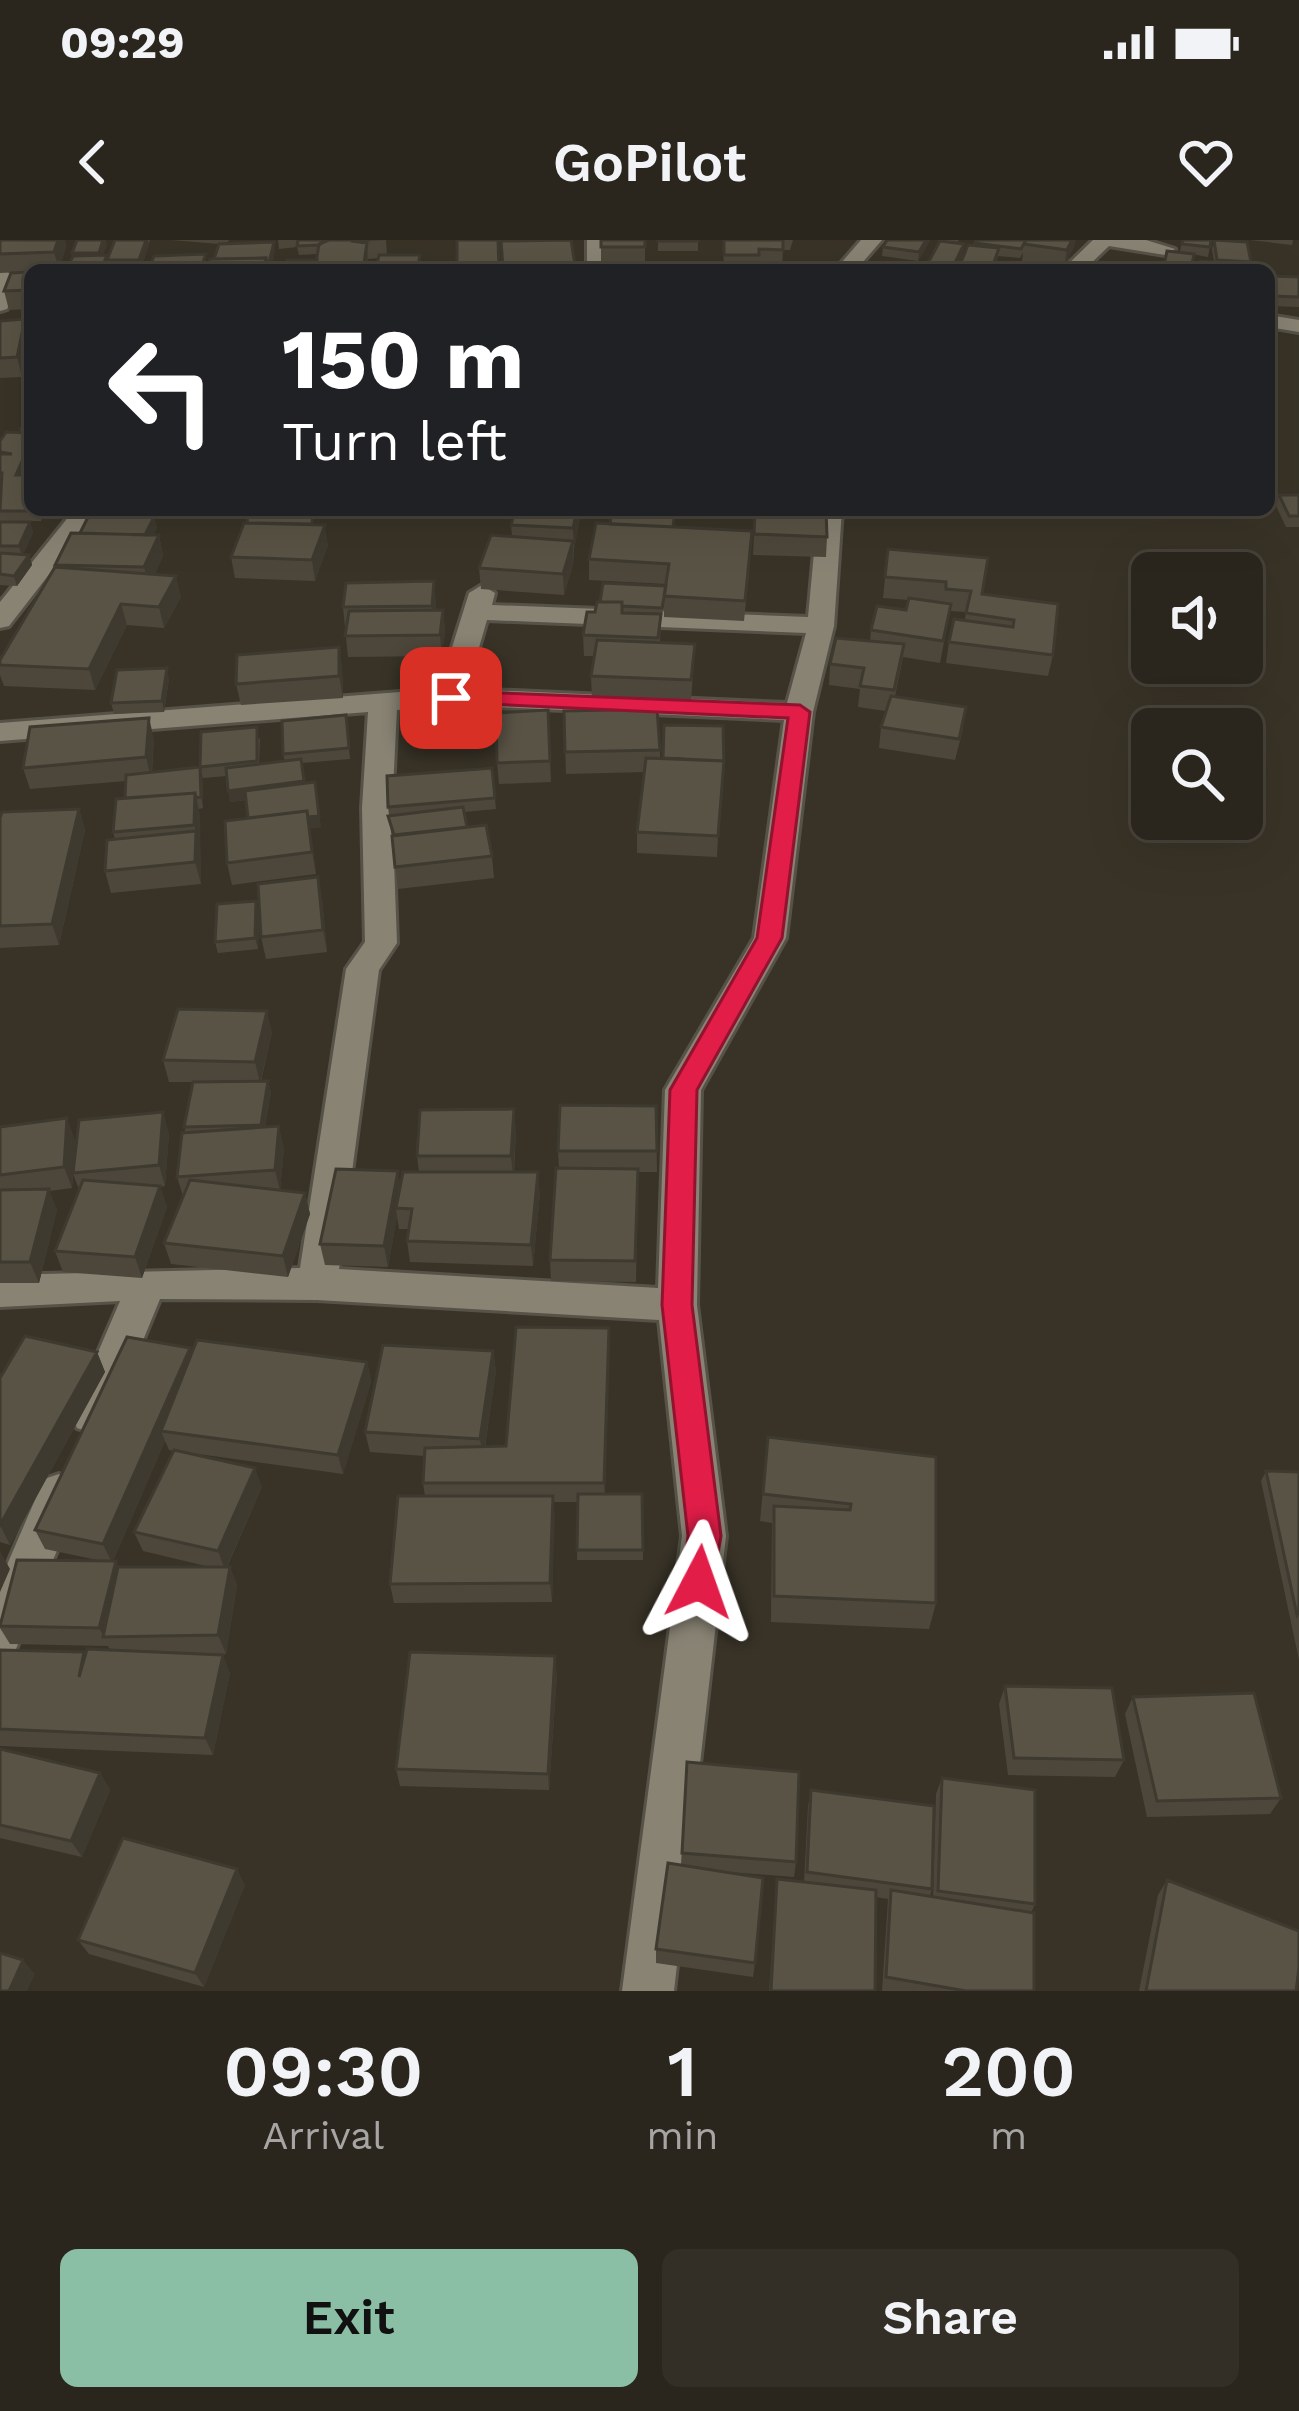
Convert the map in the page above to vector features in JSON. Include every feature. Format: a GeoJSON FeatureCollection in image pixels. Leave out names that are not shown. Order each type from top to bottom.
{"type":"FeatureCollection","features":[{"type":"Feature","properties":{"kind":"street"},"geometry":{"type":"LineString","coordinates":[[850,264],[872,240]]}},
{"type":"Feature","properties":{"kind":"street"},"geometry":{"type":"LineString","coordinates":[[1079,264],[1107,240],[1165,249]]}},
{"type":"Feature","properties":{"kind":"street"},"geometry":{"type":"LineString","coordinates":[[0,274],[12,280],[5,316]]}},
{"type":"Feature","properties":{"kind":"street"},"geometry":{"type":"LineString","coordinates":[[0,620],[82,516]]}},
{"type":"Feature","properties":{"kind":"street"},"geometry":{"type":"LineString","coordinates":[[648,1991],[704,1536],[677,1305],[683,1090],[770,938],[800,712],[821,626],[830,516]]}},
{"type":"Feature","properties":{"kind":"street"},"geometry":{"type":"LineString","coordinates":[[451,698],[478,603],[821,626]]}},
{"type":"Feature","properties":{"kind":"street"},"geometry":{"type":"LineString","coordinates":[[0,732],[451,698],[800,712]]}},
{"type":"Feature","properties":{"kind":"street"},"geometry":{"type":"LineString","coordinates":[[317,1284],[362,969],[381,944],[377,808],[383,705]]}},
{"type":"Feature","properties":{"kind":"street"},"geometry":{"type":"LineString","coordinates":[[0,1292],[317,1284],[677,1305]]}},
{"type":"Feature","properties":{"kind":"street"},"geometry":{"type":"LineString","coordinates":[[0,1634],[146,1286]]}},
{"type":"Feature","properties":{"kind":"building"},"geometry":{"type":"Polygon","coordinates":[[[0,240],[58,240],[54,252],[0,254],[0,240]]]}},
{"type":"Feature","properties":{"kind":"building"},"geometry":{"type":"Polygon","coordinates":[[[77,240],[103,240],[99,253],[72,253],[77,240]]]}},
{"type":"Feature","properties":{"kind":"building"},"geometry":{"type":"Polygon","coordinates":[[[115,240],[146,240],[139,260],[107,260],[115,240]]]}},
{"type":"Feature","properties":{"kind":"building"},"geometry":{"type":"Polygon","coordinates":[[[298,240],[324,240],[324,242],[297,246],[298,240]]]}},
{"type":"Feature","properties":{"kind":"building"},"geometry":{"type":"Polygon","coordinates":[[[329,240],[370,240],[351,241],[367,243],[364,264],[316,264],[319,244],[329,240]]]}},
{"type":"Feature","properties":{"kind":"building"},"geometry":{"type":"Polygon","coordinates":[[[457,240],[498,240],[499,264],[457,264],[457,240]]]}},
{"type":"Feature","properties":{"kind":"building"},"geometry":{"type":"Polygon","coordinates":[[[571,240],[575,264],[503,264],[501,241],[571,240]]]}},
{"type":"Feature","properties":{"kind":"building"},"geometry":{"type":"Polygon","coordinates":[[[601,240],[645,240],[645,247],[601,247],[601,240]]]}},
{"type":"Feature","properties":{"kind":"building"},"geometry":{"type":"Polygon","coordinates":[[[724,240],[783,240],[783,250],[724,255],[724,240]]]}},
{"type":"Feature","properties":{"kind":"building"},"geometry":{"type":"Polygon","coordinates":[[[887,240],[926,240],[919,252],[883,247],[887,240]]]}},
{"type":"Feature","properties":{"kind":"building"},"geometry":{"type":"Polygon","coordinates":[[[976,240],[1026,240],[1021,249],[976,240]]]}},
{"type":"Feature","properties":{"kind":"building"},"geometry":{"type":"Polygon","coordinates":[[[1026,240],[1072,240],[1067,250],[1024,244],[1026,240]]]}},
{"type":"Feature","properties":{"kind":"building"},"geometry":{"type":"Polygon","coordinates":[[[1183,240],[1211,240],[1210,247],[1182,244],[1183,240]]]}},
{"type":"Feature","properties":{"kind":"building"},"geometry":{"type":"Polygon","coordinates":[[[1214,240],[1247,242],[1251,262],[1217,260],[1214,240]]]}},
{"type":"Feature","properties":{"kind":"building"},"geometry":{"type":"Polygon","coordinates":[[[940,241],[964,244],[954,264],[928,263],[940,241]]]}},
{"type":"Feature","properties":{"kind":"building"},"geometry":{"type":"Polygon","coordinates":[[[274,242],[269,264],[266,258],[214,259],[219,244],[274,242]]]}},
{"type":"Feature","properties":{"kind":"building"},"geometry":{"type":"Polygon","coordinates":[[[968,245],[999,248],[993,264],[960,264],[968,245]]]}},
{"type":"Feature","properties":{"kind":"building"},"geometry":{"type":"Polygon","coordinates":[[[1167,251],[1194,254],[1192,264],[1164,264],[1167,251]]]}},
{"type":"Feature","properties":{"kind":"building"},"geometry":{"type":"Polygon","coordinates":[[[206,254],[202,264],[151,264],[154,256],[206,254]]]}},
{"type":"Feature","properties":{"kind":"building"},"geometry":{"type":"Polygon","coordinates":[[[107,255],[103,264],[69,264],[73,256],[107,255]]]}},
{"type":"Feature","properties":{"kind":"building"},"geometry":{"type":"Polygon","coordinates":[[[379,255],[420,255],[418,264],[377,264],[379,255]]]}},
{"type":"Feature","properties":{"kind":"building"},"geometry":{"type":"Polygon","coordinates":[[[266,258],[265,264],[209,264],[210,259],[266,258]]]}},
{"type":"Feature","properties":{"kind":"building"},"geometry":{"type":"Polygon","coordinates":[[[287,260],[317,260],[316,264],[286,264],[287,260]]]}},
{"type":"Feature","properties":{"kind":"building"},"geometry":{"type":"Polygon","coordinates":[[[24,272],[24,290],[4,291],[11,273],[24,272]]]}},
{"type":"Feature","properties":{"kind":"building"},"geometry":{"type":"Polygon","coordinates":[[[1275,276],[1299,277],[1299,297],[1275,296],[1275,276]]]}},
{"type":"Feature","properties":{"kind":"building"},"geometry":{"type":"Polygon","coordinates":[[[24,319],[17,357],[0,358],[0,321],[24,319]]]}},
{"type":"Feature","properties":{"kind":"building"},"geometry":{"type":"Polygon","coordinates":[[[6,432],[24,433],[24,457],[16,475],[24,475],[24,511],[0,511],[0,454],[12,454],[0,452],[6,432]]]}},
{"type":"Feature","properties":{"kind":"building"},"geometry":{"type":"Polygon","coordinates":[[[1279,495],[1299,495],[1299,516],[1289,516],[1279,495]]]}},
{"type":"Feature","properties":{"kind":"building"},"geometry":{"type":"Polygon","coordinates":[[[88,516],[154,517],[145,535],[80,533],[88,516]]]}},
{"type":"Feature","properties":{"kind":"building"},"geometry":{"type":"Polygon","coordinates":[[[248,516],[313,516],[312,524],[247,523],[248,516]]]}},
{"type":"Feature","properties":{"kind":"building"},"geometry":{"type":"Polygon","coordinates":[[[513,516],[576,516],[573,528],[511,525],[513,516]]]}},
{"type":"Feature","properties":{"kind":"building"},"geometry":{"type":"Polygon","coordinates":[[[611,516],[674,516],[673,527],[610,524],[611,516]]]}},
{"type":"Feature","properties":{"kind":"building"},"geometry":{"type":"Polygon","coordinates":[[[755,516],[826,516],[827,537],[754,534],[755,516]]]}},
{"type":"Feature","properties":{"kind":"building"},"geometry":{"type":"Polygon","coordinates":[[[0,522],[30,522],[19,546],[0,546],[0,522]]]}},
{"type":"Feature","properties":{"kind":"building"},"geometry":{"type":"Polygon","coordinates":[[[244,523],[325,525],[312,560],[231,557],[244,523]]]}},
{"type":"Feature","properties":{"kind":"building"},"geometry":{"type":"Polygon","coordinates":[[[596,523],[752,531],[745,601],[664,596],[669,564],[589,559],[596,523]]]}},
{"type":"Feature","properties":{"kind":"building"},"geometry":{"type":"Polygon","coordinates":[[[71,533],[159,535],[144,567],[55,565],[71,533]]]}},
{"type":"Feature","properties":{"kind":"building"},"geometry":{"type":"Polygon","coordinates":[[[491,535],[573,541],[563,574],[479,568],[491,535]]]}},
{"type":"Feature","properties":{"kind":"building"},"geometry":{"type":"Polygon","coordinates":[[[888,549],[988,558],[982,594],[1058,604],[1053,655],[949,642],[954,619],[1013,627],[1014,620],[966,613],[971,591],[946,589],[946,582],[885,577],[888,549]]]}},
{"type":"Feature","properties":{"kind":"building"},"geometry":{"type":"Polygon","coordinates":[[[0,553],[29,555],[14,576],[0,574],[0,553]]]}},
{"type":"Feature","properties":{"kind":"building"},"geometry":{"type":"Polygon","coordinates":[[[55,567],[176,576],[159,607],[121,604],[89,669],[0,665],[55,567]]]}},
{"type":"Feature","properties":{"kind":"building"},"geometry":{"type":"Polygon","coordinates":[[[434,581],[432,606],[343,607],[346,583],[434,581]]]}},
{"type":"Feature","properties":{"kind":"building"},"geometry":{"type":"Polygon","coordinates":[[[603,583],[666,586],[662,608],[600,602],[603,583]]]}},
{"type":"Feature","properties":{"kind":"building"},"geometry":{"type":"Polygon","coordinates":[[[909,598],[951,604],[943,641],[871,630],[877,606],[906,610],[909,598]]]}},
{"type":"Feature","properties":{"kind":"building"},"geometry":{"type":"Polygon","coordinates":[[[597,602],[622,602],[622,613],[661,614],[658,638],[583,635],[587,612],[595,612],[597,602]]]}},
{"type":"Feature","properties":{"kind":"building"},"geometry":{"type":"Polygon","coordinates":[[[443,610],[440,635],[345,636],[349,611],[443,610]]]}},
{"type":"Feature","properties":{"kind":"building"},"geometry":{"type":"Polygon","coordinates":[[[836,638],[904,644],[894,690],[860,686],[864,668],[830,664],[836,638]]]}},
{"type":"Feature","properties":{"kind":"building"},"geometry":{"type":"Polygon","coordinates":[[[597,640],[695,644],[691,680],[591,676],[597,640]]]}},
{"type":"Feature","properties":{"kind":"building"},"geometry":{"type":"Polygon","coordinates":[[[339,647],[339,676],[236,684],[237,655],[339,647]]]}},
{"type":"Feature","properties":{"kind":"building"},"geometry":{"type":"Polygon","coordinates":[[[167,668],[162,701],[111,703],[117,670],[167,668]]]}},
{"type":"Feature","properties":{"kind":"building"},"geometry":{"type":"Polygon","coordinates":[[[891,696],[966,707],[959,739],[881,727],[891,696]]]}},
{"type":"Feature","properties":{"kind":"building"},"geometry":{"type":"Polygon","coordinates":[[[657,709],[660,750],[565,752],[564,711],[657,709]]]}},
{"type":"Feature","properties":{"kind":"building"},"geometry":{"type":"Polygon","coordinates":[[[548,710],[550,761],[497,763],[496,713],[548,710]]]}},
{"type":"Feature","properties":{"kind":"building"},"geometry":{"type":"Polygon","coordinates":[[[346,715],[349,748],[283,754],[282,721],[346,715]]]}},
{"type":"Feature","properties":{"kind":"building"},"geometry":{"type":"Polygon","coordinates":[[[149,718],[146,757],[23,768],[30,727],[149,718]]]}},
{"type":"Feature","properties":{"kind":"building"},"geometry":{"type":"Polygon","coordinates":[[[664,725],[723,726],[724,761],[663,758],[664,725]]]}},
{"type":"Feature","properties":{"kind":"building"},"geometry":{"type":"Polygon","coordinates":[[[257,727],[257,761],[200,767],[201,732],[257,727]]]}},
{"type":"Feature","properties":{"kind":"building"},"geometry":{"type":"Polygon","coordinates":[[[646,758],[724,761],[718,836],[637,832],[646,758]]]}},
{"type":"Feature","properties":{"kind":"building"},"geometry":{"type":"Polygon","coordinates":[[[301,759],[304,781],[228,791],[226,768],[301,759]]]}},
{"type":"Feature","properties":{"kind":"building"},"geometry":{"type":"Polygon","coordinates":[[[200,767],[201,797],[196,798],[195,793],[125,798],[126,775],[200,767]]]}},
{"type":"Feature","properties":{"kind":"building"},"geometry":{"type":"Polygon","coordinates":[[[492,768],[495,798],[388,807],[387,776],[492,768]]]}},
{"type":"Feature","properties":{"kind":"building"},"geometry":{"type":"Polygon","coordinates":[[[315,782],[319,816],[308,817],[307,811],[248,818],[245,791],[315,782]]]}},
{"type":"Feature","properties":{"kind":"building"},"geometry":{"type":"Polygon","coordinates":[[[195,793],[194,825],[113,832],[116,799],[195,793]]]}},
{"type":"Feature","properties":{"kind":"building"},"geometry":{"type":"Polygon","coordinates":[[[463,807],[467,827],[394,835],[388,816],[463,807]]]}},
{"type":"Feature","properties":{"kind":"building"},"geometry":{"type":"Polygon","coordinates":[[[79,809],[52,924],[0,926],[2,812],[79,809]]]}},
{"type":"Feature","properties":{"kind":"building"},"geometry":{"type":"Polygon","coordinates":[[[307,811],[312,852],[227,863],[225,821],[307,811]]]}},
{"type":"Feature","properties":{"kind":"building"},"geometry":{"type":"Polygon","coordinates":[[[486,825],[492,856],[395,867],[392,836],[486,825]]]}},
{"type":"Feature","properties":{"kind":"building"},"geometry":{"type":"Polygon","coordinates":[[[196,831],[195,862],[105,871],[107,840],[196,831]]]}},
{"type":"Feature","properties":{"kind":"building"},"geometry":{"type":"Polygon","coordinates":[[[318,877],[323,930],[261,937],[258,884],[318,877]]]}},
{"type":"Feature","properties":{"kind":"building"},"geometry":{"type":"Polygon","coordinates":[[[256,901],[255,938],[215,942],[217,904],[256,901]]]}},
{"type":"Feature","properties":{"kind":"building"},"geometry":{"type":"Polygon","coordinates":[[[178,1009],[267,1011],[255,1062],[163,1060],[178,1009]]]}},
{"type":"Feature","properties":{"kind":"building"},"geometry":{"type":"Polygon","coordinates":[[[268,1081],[261,1125],[184,1127],[193,1082],[268,1081]]]}},
{"type":"Feature","properties":{"kind":"building"},"geometry":{"type":"Polygon","coordinates":[[[560,1105],[656,1106],[657,1151],[558,1151],[560,1105]]]}},
{"type":"Feature","properties":{"kind":"building"},"geometry":{"type":"Polygon","coordinates":[[[514,1109],[511,1156],[417,1156],[420,1110],[514,1109]]]}},
{"type":"Feature","properties":{"kind":"building"},"geometry":{"type":"Polygon","coordinates":[[[163,1112],[159,1165],[73,1173],[79,1120],[163,1112]]]}},
{"type":"Feature","properties":{"kind":"building"},"geometry":{"type":"Polygon","coordinates":[[[67,1118],[64,1167],[0,1175],[0,1127],[67,1118]]]}},
{"type":"Feature","properties":{"kind":"building"},"geometry":{"type":"Polygon","coordinates":[[[279,1126],[275,1170],[177,1177],[182,1133],[279,1126]]]}},
{"type":"Feature","properties":{"kind":"building"},"geometry":{"type":"Polygon","coordinates":[[[556,1168],[638,1169],[635,1261],[550,1260],[556,1168]]]}},
{"type":"Feature","properties":{"kind":"building"},"geometry":{"type":"Polygon","coordinates":[[[336,1169],[398,1171],[384,1246],[320,1244],[336,1169]]]}},
{"type":"Feature","properties":{"kind":"building"},"geometry":{"type":"Polygon","coordinates":[[[403,1172],[538,1172],[531,1245],[407,1241],[412,1209],[396,1208],[403,1172]]]}},
{"type":"Feature","properties":{"kind":"building"},"geometry":{"type":"Polygon","coordinates":[[[83,1180],[160,1186],[135,1257],[55,1251],[83,1180]]]}},
{"type":"Feature","properties":{"kind":"building"},"geometry":{"type":"Polygon","coordinates":[[[190,1180],[305,1193],[283,1256],[164,1243],[190,1180]]]}},
{"type":"Feature","properties":{"kind":"building"},"geometry":{"type":"Polygon","coordinates":[[[49,1189],[30,1262],[0,1262],[0,1190],[49,1189]]]}},
{"type":"Feature","properties":{"kind":"building"},"geometry":{"type":"Polygon","coordinates":[[[516,1327],[609,1328],[604,1483],[423,1483],[425,1448],[506,1446],[516,1327]]]}},
{"type":"Feature","properties":{"kind":"building"},"geometry":{"type":"Polygon","coordinates":[[[25,1336],[97,1352],[0,1525],[0,1378],[25,1336]]]}},
{"type":"Feature","properties":{"kind":"building"},"geometry":{"type":"Polygon","coordinates":[[[127,1337],[190,1348],[103,1544],[35,1530],[127,1337]]]}},
{"type":"Feature","properties":{"kind":"building"},"geometry":{"type":"Polygon","coordinates":[[[197,1340],[367,1362],[338,1455],[161,1431],[197,1340]]]}},
{"type":"Feature","properties":{"kind":"building"},"geometry":{"type":"Polygon","coordinates":[[[383,1345],[493,1351],[480,1439],[365,1432],[383,1345]]]}},
{"type":"Feature","properties":{"kind":"building"},"geometry":{"type":"Polygon","coordinates":[[[768,1437],[936,1457],[936,1603],[774,1596],[774,1506],[850,1510],[851,1504],[763,1494],[768,1437]]]}},
{"type":"Feature","properties":{"kind":"building"},"geometry":{"type":"Polygon","coordinates":[[[174,1450],[255,1468],[218,1551],[134,1532],[174,1450]]]}},
{"type":"Feature","properties":{"kind":"building"},"geometry":{"type":"Polygon","coordinates":[[[1266,1471],[1299,1472],[1297,1615],[1266,1471]]]}},
{"type":"Feature","properties":{"kind":"building"},"geometry":{"type":"Polygon","coordinates":[[[578,1494],[642,1494],[643,1550],[577,1550],[578,1494]]]}},
{"type":"Feature","properties":{"kind":"building"},"geometry":{"type":"Polygon","coordinates":[[[398,1496],[553,1496],[550,1583],[390,1584],[398,1496]]]}},
{"type":"Feature","properties":{"kind":"building"},"geometry":{"type":"Polygon","coordinates":[[[17,1560],[116,1561],[99,1628],[0,1626],[17,1560]]]}},
{"type":"Feature","properties":{"kind":"building"},"geometry":{"type":"Polygon","coordinates":[[[118,1567],[230,1567],[218,1635],[103,1637],[118,1567]]]}},
{"type":"Feature","properties":{"kind":"building"},"geometry":{"type":"Polygon","coordinates":[[[87,1649],[223,1655],[205,1738],[0,1729],[0,1650],[84,1652],[79,1677],[87,1649]]]}},
{"type":"Feature","properties":{"kind":"building"},"geometry":{"type":"Polygon","coordinates":[[[410,1652],[555,1656],[548,1774],[396,1769],[410,1652]]]}},
{"type":"Feature","properties":{"kind":"building"},"geometry":{"type":"Polygon","coordinates":[[[1005,1686],[1112,1688],[1124,1760],[1014,1758],[1005,1686]]]}},
{"type":"Feature","properties":{"kind":"building"},"geometry":{"type":"Polygon","coordinates":[[[1254,1693],[1281,1798],[1157,1801],[1133,1697],[1254,1693]]]}},
{"type":"Feature","properties":{"kind":"building"},"geometry":{"type":"Polygon","coordinates":[[[0,1749],[100,1773],[71,1841],[0,1825],[0,1749]]]}},
{"type":"Feature","properties":{"kind":"building"},"geometry":{"type":"Polygon","coordinates":[[[687,1762],[799,1772],[796,1862],[682,1853],[687,1762]]]}},
{"type":"Feature","properties":{"kind":"building"},"geometry":{"type":"Polygon","coordinates":[[[942,1778],[1035,1790],[1035,1904],[938,1891],[942,1778]]]}},
{"type":"Feature","properties":{"kind":"building"},"geometry":{"type":"Polygon","coordinates":[[[811,1790],[934,1806],[932,1889],[807,1872],[811,1790]]]}},
{"type":"Feature","properties":{"kind":"building"},"geometry":{"type":"Polygon","coordinates":[[[123,1838],[237,1869],[195,1973],[78,1940],[123,1838]]]}},
{"type":"Feature","properties":{"kind":"building"},"geometry":{"type":"Polygon","coordinates":[[[668,1863],[763,1878],[755,1963],[656,1949],[668,1863]]]}},
{"type":"Feature","properties":{"kind":"building"},"geometry":{"type":"Polygon","coordinates":[[[777,1879],[876,1890],[875,1991],[771,1991],[777,1879]]]}},
{"type":"Feature","properties":{"kind":"building"},"geometry":{"type":"Polygon","coordinates":[[[1167,1880],[1299,1931],[1296,1991],[1146,1991],[1167,1880]]]}},
{"type":"Feature","properties":{"kind":"building"},"geometry":{"type":"Polygon","coordinates":[[[891,1890],[1034,1913],[1034,1991],[966,1991],[886,1977],[891,1890]]]}},
{"type":"Feature","properties":{"kind":"building"},"geometry":{"type":"Polygon","coordinates":[[[0,1953],[23,1960],[9,1991],[0,1991],[0,1953]]]}},
{"type":"Feature","properties":{"kind":"route"},"geometry":{"type":"LineString","coordinates":[[451,698],[800,712],[770,938],[683,1090],[677,1305],[704,1536],[699,1582]]}}]}
